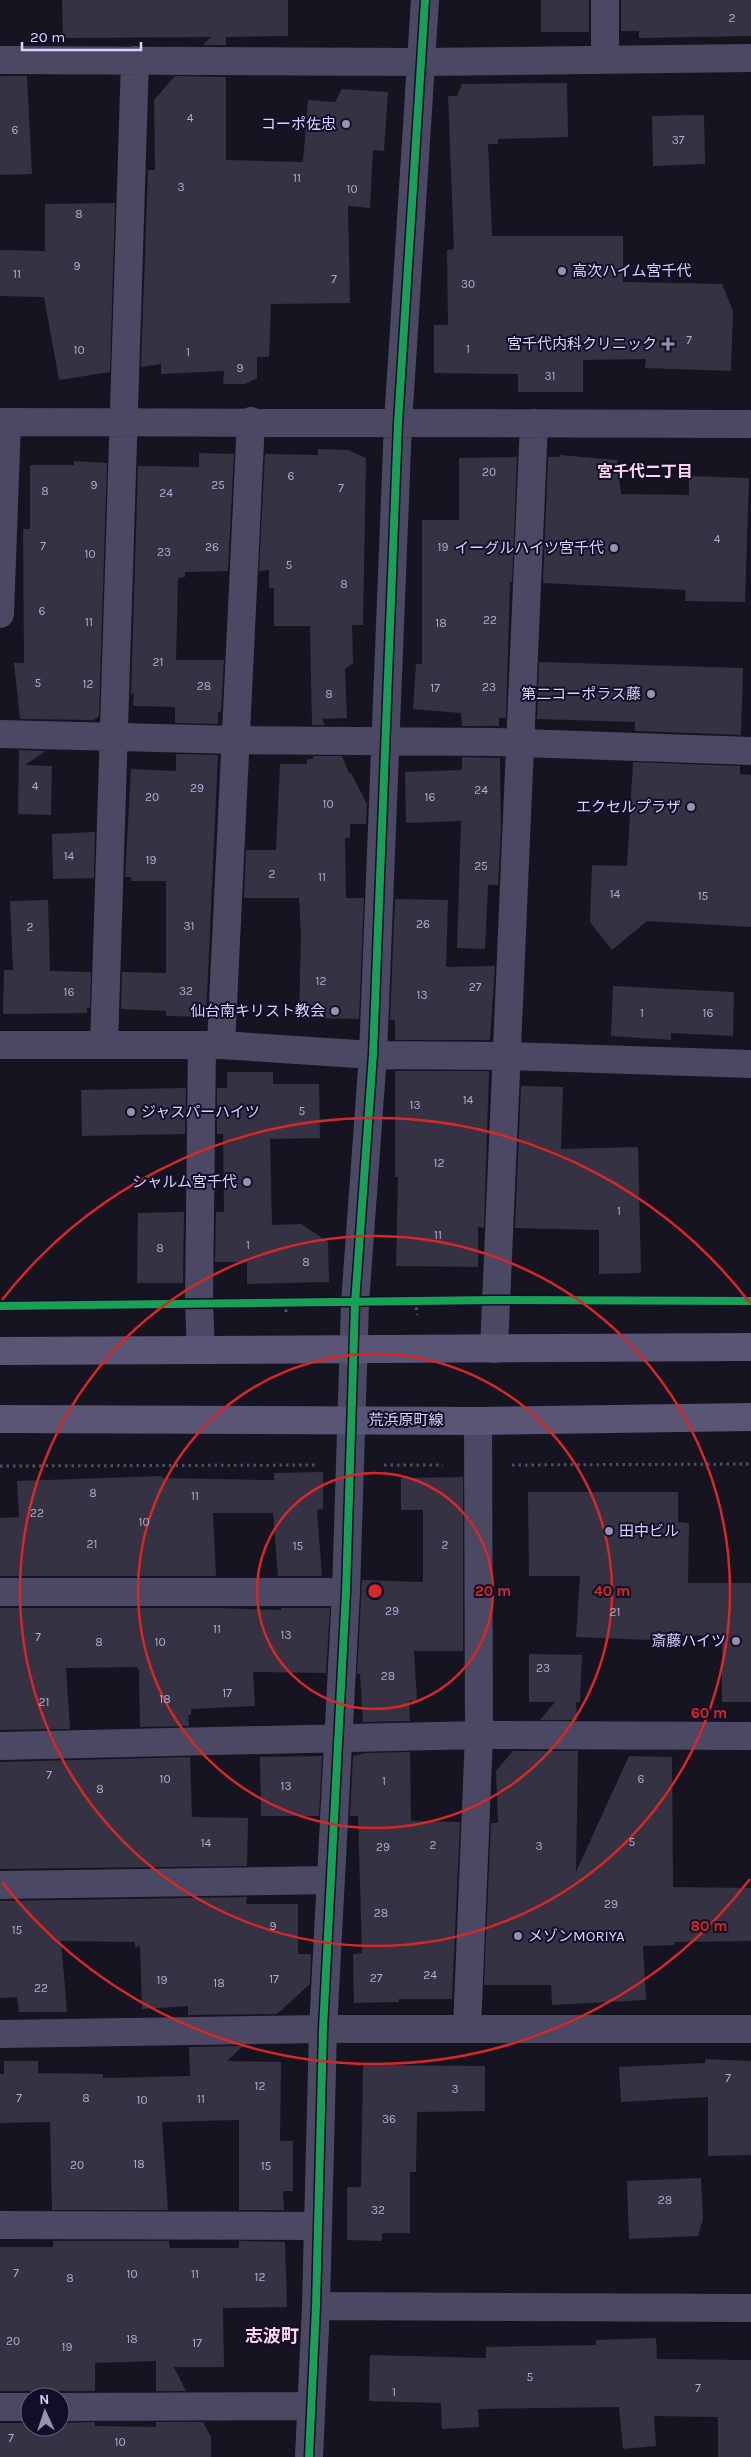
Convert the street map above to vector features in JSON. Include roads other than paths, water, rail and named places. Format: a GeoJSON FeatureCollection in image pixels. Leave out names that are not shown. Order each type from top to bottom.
{"type":"FeatureCollection","features":[{"type":"Feature","properties":{"kind":"main road"},"geometry":{"type":"LineString","coordinates":[[0,1351],[751,1348]]}},
{"type":"Feature","properties":{"kind":"main road","name":"荒浜原町線"},"geometry":{"type":"LineString","coordinates":[[0,1419],[478,1420],[751,1417]]}},
{"type":"Feature","properties":{"kind":"street"},"geometry":{"type":"LineString","coordinates":[[309,2457],[316,2306],[323,2029],[346,1592],[353,1350],[373,1055],[398,423],[425,0]]}},
{"type":"Feature","properties":{"kind":"street"},"geometry":{"type":"LineString","coordinates":[[605,0],[605,60]]}},
{"type":"Feature","properties":{"kind":"street"},"geometry":{"type":"LineString","coordinates":[[0,60],[421,62],[751,58]]}},
{"type":"Feature","properties":{"kind":"street"},"geometry":{"type":"LineString","coordinates":[[104,1045],[135,60]]}},
{"type":"Feature","properties":{"kind":"street"},"geometry":{"type":"LineString","coordinates":[[201,1350],[199,1303],[211,1045],[237,740],[250,421]]}},
{"type":"Feature","properties":{"kind":"street"},"geometry":{"type":"LineString","coordinates":[[0,614],[4,422],[250,421],[751,424]]}},
{"type":"Feature","properties":{"kind":"street"},"geometry":{"type":"LineString","coordinates":[[494,1349],[534,423]]}},
{"type":"Feature","properties":{"kind":"street"},"geometry":{"type":"LineString","coordinates":[[0,734],[237,740],[521,743],[751,751]]}},
{"type":"Feature","properties":{"kind":"street"},"geometry":{"type":"LineString","coordinates":[[0,1045],[211,1045],[373,1055],[507,1056],[751,1064]]}},
{"type":"Feature","properties":{"kind":"street"},"geometry":{"type":"LineString","coordinates":[[467,2029],[479,1735],[478,1420]]}},
{"type":"Feature","properties":{"kind":"street"},"geometry":{"type":"LineString","coordinates":[[0,1592],[346,1592]]}},
{"type":"Feature","properties":{"kind":"street"},"geometry":{"type":"LineString","coordinates":[[0,1746],[338,1740],[479,1735],[751,1736]]}},
{"type":"Feature","properties":{"kind":"street"},"geometry":{"type":"LineString","coordinates":[[0,1885],[331,1880]]}},
{"type":"Feature","properties":{"kind":"street"},"geometry":{"type":"LineString","coordinates":[[0,2034],[323,2029],[751,2029]]}},
{"type":"Feature","properties":{"kind":"street"},"geometry":{"type":"LineString","coordinates":[[0,2225],[318,2226]]}},
{"type":"Feature","properties":{"kind":"street"},"geometry":{"type":"LineString","coordinates":[[316,2306],[751,2308]]}},
{"type":"Feature","properties":{"kind":"street"},"geometry":{"type":"LineString","coordinates":[[70,2407],[311,2406]]}},
{"type":"Feature","properties":{"kind":"street"},"geometry":{"type":"LineString","coordinates":[[0,2407],[20,2407]]}},
{"type":"Feature","properties":{"kind":"place","name":"コーポ佐忠"},"geometry":{"type":"Point","coordinates":[346,124]}},
{"type":"Feature","properties":{"kind":"place","name":"高次ハイム宮千代"},"geometry":{"type":"Point","coordinates":[562,271]}},
{"type":"Feature","properties":{"kind":"place","name":"宮千代内科クリニック"},"geometry":{"type":"Point","coordinates":[668,344]}},
{"type":"Feature","properties":{"kind":"place","name":"イーグルハイツ宮千代"},"geometry":{"type":"Point","coordinates":[614,548]}},
{"type":"Feature","properties":{"kind":"place","name":"第二コーポラス藤"},"geometry":{"type":"Point","coordinates":[651,694]}},
{"type":"Feature","properties":{"kind":"place","name":"エクセルプラザ"},"geometry":{"type":"Point","coordinates":[691,807]}},
{"type":"Feature","properties":{"kind":"place","name":"仙台南キリスト教会"},"geometry":{"type":"Point","coordinates":[335,1011]}},
{"type":"Feature","properties":{"kind":"place","name":"ジャスパーハイツ"},"geometry":{"type":"Point","coordinates":[131,1112]}},
{"type":"Feature","properties":{"kind":"place","name":"シャルム宮千代"},"geometry":{"type":"Point","coordinates":[247,1182]}},
{"type":"Feature","properties":{"kind":"place","name":"田中ビル"},"geometry":{"type":"Point","coordinates":[609,1531]}},
{"type":"Feature","properties":{"kind":"place","name":"斎藤ハイツ"},"geometry":{"type":"Point","coordinates":[736,1641]}},
{"type":"Feature","properties":{"kind":"place","name":"メゾンMORIYA"},"geometry":{"type":"Point","coordinates":[518,1936]}},
{"type":"Feature","properties":{"kind":"district","name":"宮千代二丁目"},"geometry":{"type":"Point","coordinates":[645,471]}},
{"type":"Feature","properties":{"kind":"district","name":"志波町"},"geometry":{"type":"Point","coordinates":[272,2336]}}]}
